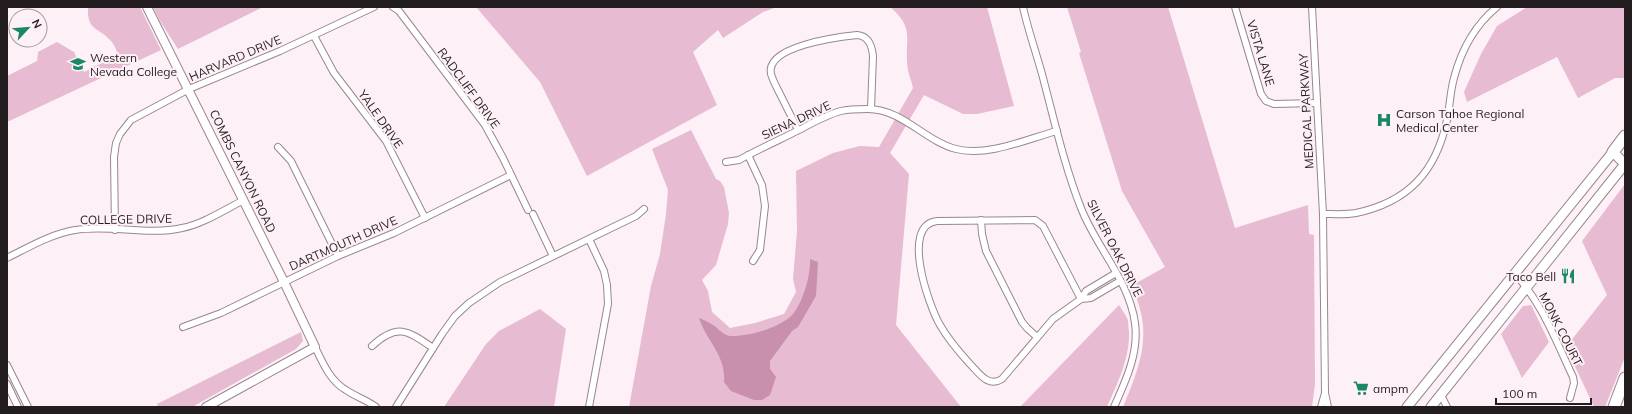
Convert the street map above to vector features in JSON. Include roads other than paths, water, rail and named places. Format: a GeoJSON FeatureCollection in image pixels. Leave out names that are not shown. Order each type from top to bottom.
{"type":"FeatureCollection","features":[{"type":"Feature","properties":{"kind":"highway"},"geometry":{"type":"LineString","coordinates":[[1613,152],[1625,136]]}},
{"type":"Feature","properties":{"kind":"highway"},"geometry":{"type":"LineString","coordinates":[[1614,407],[1625,378]]}},
{"type":"Feature","properties":{"kind":"main road"},"geometry":{"type":"LineString","coordinates":[[1407,407],[1613,152],[1625,164],[1431,407]]}},
{"type":"Feature","properties":{"kind":"street","name":"COMBS CANYON ROAD"},"geometry":{"type":"LineString","coordinates":[[147,7],[244,200],[315,347]]}},
{"type":"Feature","properties":{"kind":"street","name":"HARVARD DRIVE"},"geometry":{"type":"LineString","coordinates":[[115,230],[114,157],[116,143],[120,134],[131,120],[188,89],[314,36],[374,7]]}},
{"type":"Feature","properties":{"kind":"street","name":"RADCLIFF DRIVE"},"geometry":{"type":"LineString","coordinates":[[393,7],[399,11],[485,125],[553,256]]}},
{"type":"Feature","properties":{"kind":"street","name":"SILVER OAK DRIVE"},"geometry":{"type":"LineString","coordinates":[[1023,7],[1080,207],[1116,273],[1128,297],[1132,309],[1136,341],[1134,358],[1114,407]]}},
{"type":"Feature","properties":{"kind":"street","name":"VISTA LANE"},"geometry":{"type":"LineString","coordinates":[[1235,7],[1262,94],[1266,101],[1274,104],[1317,103]]}},
{"type":"Feature","properties":{"kind":"street","name":"MEDICAL PARKWAY"},"geometry":{"type":"LineString","coordinates":[[1312,7],[1322,214],[1325,393],[1328,407]]}},
{"type":"Feature","properties":{"kind":"street"},"geometry":{"type":"LineString","coordinates":[[1322,214],[1354,213],[1374,208],[1412,188],[1425,174],[1434,159],[1447,121],[1453,79],[1462,54],[1472,35],[1489,14],[1497,7]]}},
{"type":"Feature","properties":{"kind":"street"},"geometry":{"type":"LineString","coordinates":[[798,130],[773,79],[771,68],[776,59],[822,39],[861,35],[868,40],[873,56],[871,109]]}},
{"type":"Feature","properties":{"kind":"street","name":"YALE DRIVE"},"geometry":{"type":"LineString","coordinates":[[314,36],[334,73],[386,141],[425,218]]}},
{"type":"Feature","properties":{"kind":"street","name":"SIENA DRIVE"},"geometry":{"type":"LineString","coordinates":[[726,162],[739,160],[798,130],[838,112],[853,110],[871,109],[886,112],[944,144],[956,149],[969,151],[994,149],[1057,130]]}},
{"type":"Feature","properties":{"kind":"street"},"geometry":{"type":"LineString","coordinates":[[278,147],[291,161],[338,256]]}},
{"type":"Feature","properties":{"kind":"street"},"geometry":{"type":"LineString","coordinates":[[748,155],[762,185],[765,206],[760,250],[753,261]]}},
{"type":"Feature","properties":{"kind":"street","name":"DARTMOUTH DRIVE"},"geometry":{"type":"LineString","coordinates":[[183,327],[221,313],[338,256],[387,236],[511,174]]}},
{"type":"Feature","properties":{"kind":"street","name":"COLLEGE DRIVE"},"geometry":{"type":"LineString","coordinates":[[7,258],[60,234],[77,230],[158,231],[184,228],[244,200]]}},
{"type":"Feature","properties":{"kind":"street"},"geometry":{"type":"LineString","coordinates":[[396,407],[455,316],[469,303],[500,282],[636,216],[644,209]]}},
{"type":"Feature","properties":{"kind":"street"},"geometry":{"type":"LineString","coordinates":[[1081,299],[1041,224],[1032,219],[933,221],[922,229],[920,238],[922,276],[927,296],[936,317],[946,335],[959,351],[985,379],[990,382],[997,382],[1002,379],[1037,337],[1059,314],[1081,299],[1086,291],[1116,273]]}},
{"type":"Feature","properties":{"kind":"street"},"geometry":{"type":"LineString","coordinates":[[981,220],[983,241],[986,251],[1022,322],[1037,337]]}},
{"type":"Feature","properties":{"kind":"street"},"geometry":{"type":"LineString","coordinates":[[589,238],[604,271],[607,284],[608,304],[589,407]]}},
{"type":"Feature","properties":{"kind":"street","name":"MONK COURT"},"geometry":{"type":"LineString","coordinates":[[1515,274],[1527,287],[1541,311],[1573,376],[1574,383],[1570,398]]}},
{"type":"Feature","properties":{"kind":"street"},"geometry":{"type":"LineString","coordinates":[[1081,299],[1090,298],[1120,281]]}},
{"type":"Feature","properties":{"kind":"street"},"geometry":{"type":"LineString","coordinates":[[372,346],[384,336],[401,331],[413,334],[433,348]]}},
{"type":"Feature","properties":{"kind":"street"},"geometry":{"type":"LineString","coordinates":[[206,407],[315,347],[326,369],[335,382],[345,390],[376,407]]}},
{"type":"Feature","properties":{"kind":"street"},"geometry":{"type":"LineString","coordinates":[[7,365],[28,407]]}},
{"type":"Feature","properties":{"kind":"street"},"geometry":{"type":"LineString","coordinates":[[7,384],[18,407]]}},
{"type":"Feature","properties":{"kind":"street","name":"MEDICAL PARKWAY"},"geometry":{"type":"LineString","coordinates":[[1320,407],[1325,393]]}},
{"type":"Feature","properties":{"kind":"street"},"geometry":{"type":"LineString","coordinates":[[1441,395],[1447,407]]}},
{"type":"Feature","properties":{"kind":"place","name":"Western Nevada College"},"geometry":{"type":"Point","coordinates":[78,64]}},
{"type":"Feature","properties":{"kind":"place","name":"Carson Tahoe Regional Medical Center"},"geometry":{"type":"Point","coordinates":[1384,120]}},
{"type":"Feature","properties":{"kind":"place","name":"Taco Bell"},"geometry":{"type":"Point","coordinates":[1568,276]}},
{"type":"Feature","properties":{"kind":"place","name":"ampm"},"geometry":{"type":"Point","coordinates":[1361,388]}}]}
